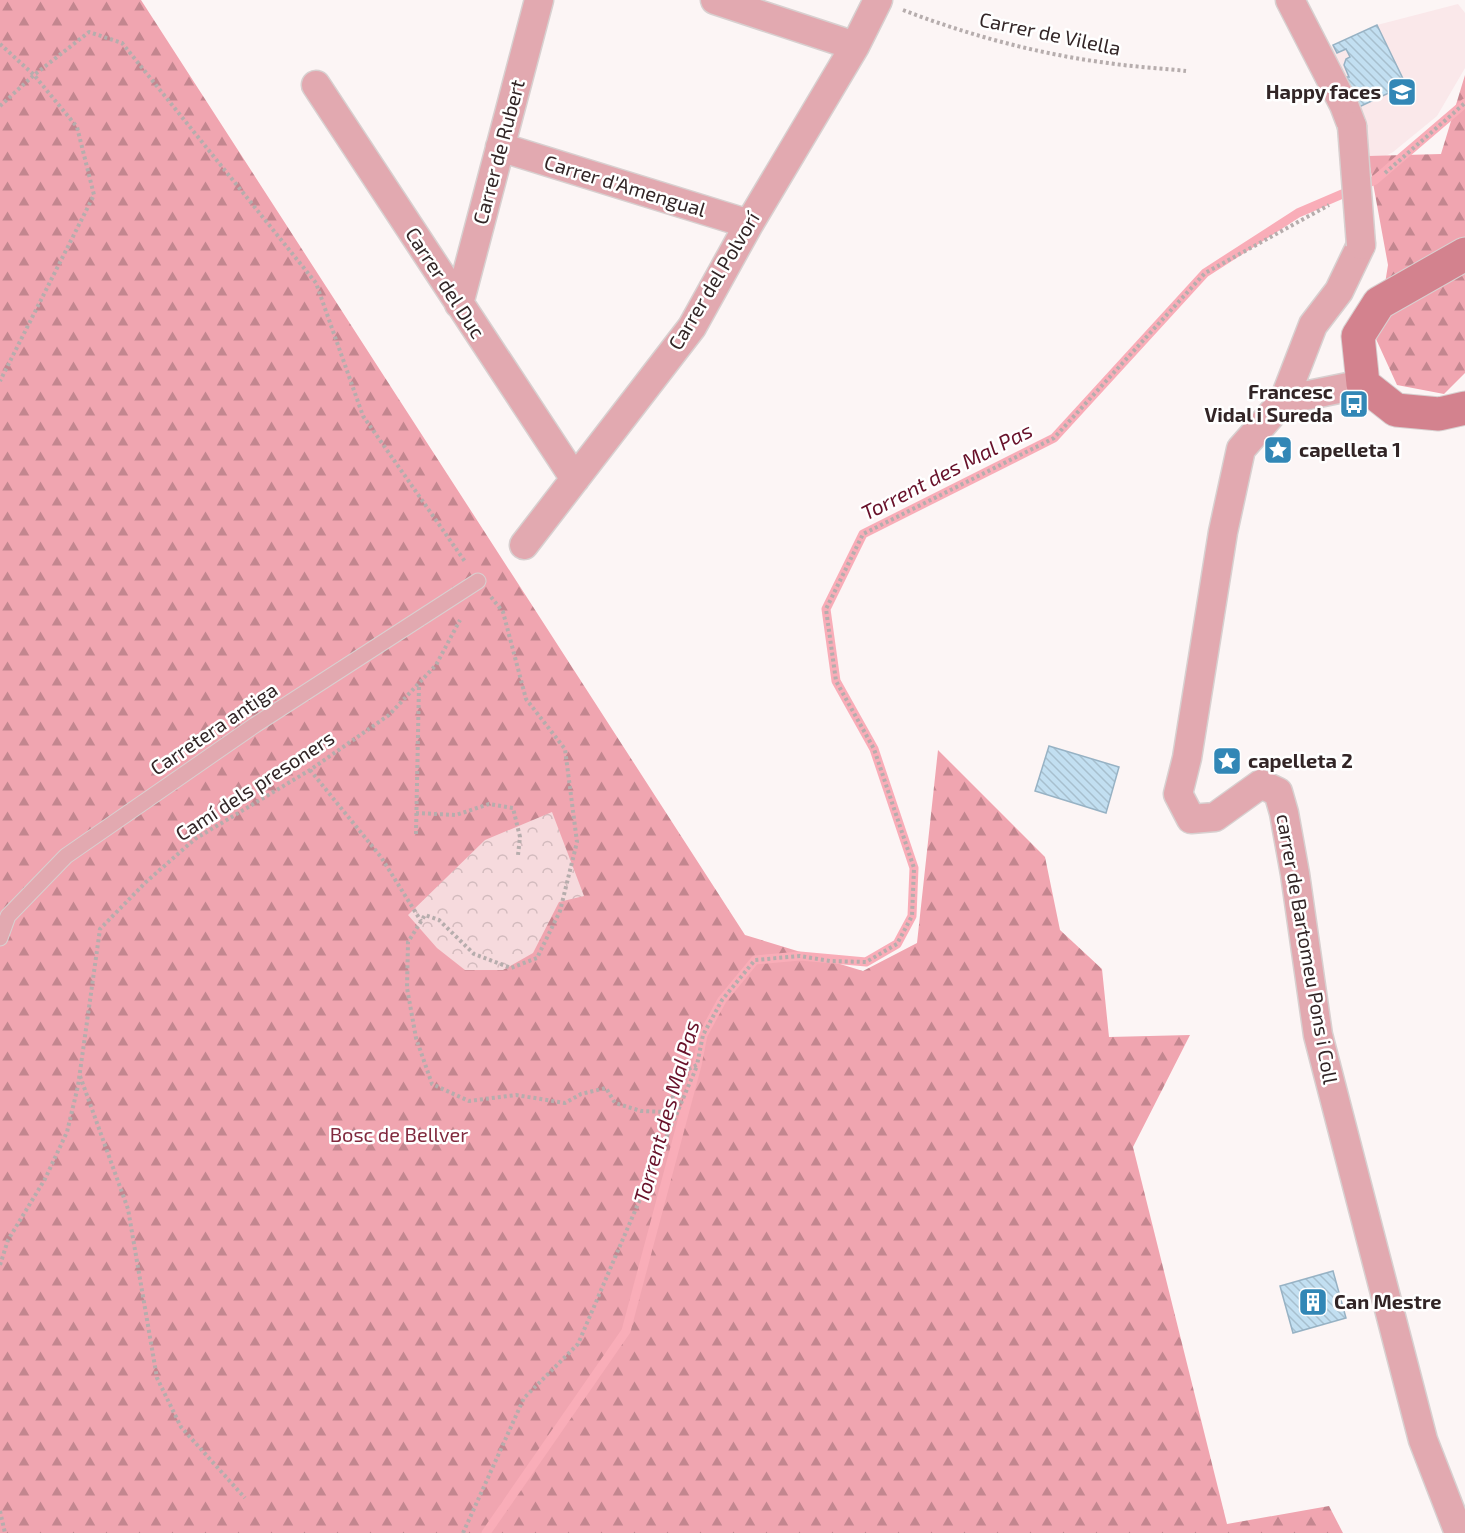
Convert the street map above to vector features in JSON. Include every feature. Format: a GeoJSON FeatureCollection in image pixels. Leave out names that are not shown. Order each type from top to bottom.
{"type":"FeatureCollection","features":[{"type":"Feature","properties":{"kind":"street","name":"Carrer de Rubert"},"geometry":{"type":"LineString","coordinates":[[459,304],[538,0]]}},
{"type":"Feature","properties":{"kind":"street"},"geometry":{"type":"LineString","coordinates":[[715,0],[855,46]]}},
{"type":"Feature","properties":{"kind":"street","name":"Carrer del Polvorí"},"geometry":{"type":"LineString","coordinates":[[524,545],[692,327],[749,224],[855,46],[878,0]]}},
{"type":"Feature","properties":{"kind":"street"},"geometry":{"type":"LineString","coordinates":[[1284,400],[1313,325],[1339,291],[1361,245],[1352,126],[1344,105],[1290,0]]}},
{"type":"Feature","properties":{"kind":"street","name":"Carrer del Duc"},"geometry":{"type":"LineString","coordinates":[[316,85],[575,479]]}},
{"type":"Feature","properties":{"kind":"street","name":"Carrer d'Amengual"},"geometry":{"type":"LineString","coordinates":[[500,147],[749,224]]}},
{"type":"Feature","properties":{"kind":"street"},"geometry":{"type":"LineString","coordinates":[[1465,254],[1379,303],[1358,336],[1363,384],[1396,410],[1439,414],[1465,408]]}},
{"type":"Feature","properties":{"kind":"street"},"geometry":{"type":"LineString","coordinates":[[1284,400],[1363,384]]}},
{"type":"Feature","properties":{"kind":"street","name":"carrer de Bartomeu Pons i Coll"},"geometry":{"type":"LineString","coordinates":[[1284,400],[1241,450],[1223,532],[1187,758],[1179,794],[1191,819],[1215,817],[1260,784],[1278,792],[1295,874],[1318,1035],[1423,1440],[1459,1533]]}},
{"type":"Feature","properties":{"kind":"lane","name":"Carretera antiga"},"geometry":{"type":"LineString","coordinates":[[0,938],[8,916],[66,856],[255,725],[478,581]]}},
{"type":"Feature","properties":{"kind":"path","name":"Carrer de Vilella"},"geometry":{"type":"LineString","coordinates":[[878,0],[950,28],[1024,47],[1106,63],[1186,71]]}},
{"type":"Feature","properties":{"kind":"path"},"geometry":{"type":"LineString","coordinates":[[0,106],[34,75],[89,32],[122,43],[316,283],[363,416],[478,581],[503,612],[526,699],[565,749],[577,842],[560,911],[537,958],[511,968],[474,954],[439,920],[425,915],[408,942],[406,988],[416,1038],[432,1084],[469,1101],[516,1095],[565,1103],[581,1094],[606,1088],[615,1103],[641,1111],[668,1112],[680,1073],[697,1065]]}},
{"type":"Feature","properties":{"kind":"path"},"geometry":{"type":"LineString","coordinates":[[0,44],[34,75],[77,127],[94,195],[0,381]]}},
{"type":"Feature","properties":{"kind":"path"},"geometry":{"type":"LineString","coordinates":[[1384,173],[1465,103]]}},
{"type":"Feature","properties":{"kind":"path"},"geometry":{"type":"LineString","coordinates":[[463,1533],[524,1398],[578,1344],[697,1065],[703,1035],[722,1000],[754,960],[800,956],[830,961],[866,962],[897,944],[912,916],[914,868],[874,749],[836,681],[826,609],[863,534],[1053,438],[1204,273],[1335,202]]}},
{"type":"Feature","properties":{"kind":"path","name":"Camí dels presoners"},"geometry":{"type":"LineString","coordinates":[[0,1265],[8,1240],[45,1179],[67,1132],[80,1076],[100,930],[146,882],[195,839],[310,770],[389,715],[436,665],[478,581]]}},
{"type":"Feature","properties":{"kind":"path"},"geometry":{"type":"LineString","coordinates":[[416,834],[419,683]]}},
{"type":"Feature","properties":{"kind":"path"},"geometry":{"type":"LineString","coordinates":[[310,770],[381,857],[422,921]]}},
{"type":"Feature","properties":{"kind":"path"},"geometry":{"type":"LineString","coordinates":[[417,813],[456,815],[489,804],[513,808],[520,837],[518,855]]}},
{"type":"Feature","properties":{"kind":"path"},"geometry":{"type":"LineString","coordinates":[[80,1076],[128,1209],[157,1378],[181,1427],[244,1498]]}},
{"type":"Feature","properties":{"kind":"path"},"geometry":{"type":"LineString","coordinates":[[0,1510],[5,1533]]}},
{"type":"Feature","properties":{"kind":"shaded area","name":"Happy faces"},"geometry":{"type":"Polygon","coordinates":[[[1458,4],[1465,13],[1465,68],[1437,116],[1393,152],[1366,167],[1346,77],[1331,46],[1377,25],[1458,4]]]}},
{"type":"Feature","properties":{"kind":"green space","name":"Bosc de Bellver"},"geometry":{"type":"Polygon","coordinates":[[[0,0],[141,0],[745,935],[863,971],[917,943],[938,750],[1045,857],[1060,930],[1102,969],[1109,1037],[1190,1035],[1133,1147],[1227,1524],[1329,1506],[1343,1533],[0,1533],[0,0]]]}},
{"type":"Feature","properties":{"kind":"green space"},"geometry":{"type":"Polygon","coordinates":[[[1465,75],[1465,373],[1444,394],[1397,385],[1376,339],[1388,265],[1368,156],[1441,154],[1465,75]]]}},
{"type":"Feature","properties":{"kind":"green space"},"geometry":{"type":"Polygon","coordinates":[[[552,812],[584,896],[559,902],[533,953],[503,970],[465,970],[437,948],[408,915],[485,840],[552,812]]]}},
{"type":"Feature","properties":{"kind":"building"},"geometry":{"type":"Polygon","coordinates":[[[1377,25],[1406,85],[1359,107],[1346,77],[1349,77],[1344,65],[1346,59],[1350,57],[1346,49],[1337,53],[1333,45],[1377,25]]]}},
{"type":"Feature","properties":{"kind":"building"},"geometry":{"type":"Polygon","coordinates":[[[1049,746],[1119,767],[1106,813],[1035,791],[1049,746]]]}},
{"type":"Feature","properties":{"kind":"building","name":"Can Mestre"},"geometry":{"type":"Polygon","coordinates":[[[1333,1271],[1346,1318],[1293,1333],[1280,1286],[1333,1271]]]}},
{"type":"Feature","properties":{"kind":"waterway","name":"Torrent des Mal Pas"},"geometry":{"type":"LineString","coordinates":[[486,1533],[626,1331],[703,1035],[722,1000],[755,960],[800,956],[866,962],[897,944],[912,916],[914,868],[874,749],[836,681],[826,609],[863,534],[1054,438],[1205,273],[1298,213],[1375,180],[1465,103]]}},
{"type":"Feature","properties":{"kind":"place","name":"Happy faces"},"geometry":{"type":"Point","coordinates":[1402,92]}},
{"type":"Feature","properties":{"kind":"place","name":"Francesc Vidal i Sureda"},"geometry":{"type":"Point","coordinates":[1354,404]}},
{"type":"Feature","properties":{"kind":"place","name":"capelleta 1"},"geometry":{"type":"Point","coordinates":[1278,450]}},
{"type":"Feature","properties":{"kind":"place","name":"capelleta 2"},"geometry":{"type":"Point","coordinates":[1227,761]}},
{"type":"Feature","properties":{"kind":"place","name":"Can Mestre"},"geometry":{"type":"Point","coordinates":[1313,1302]}}]}
